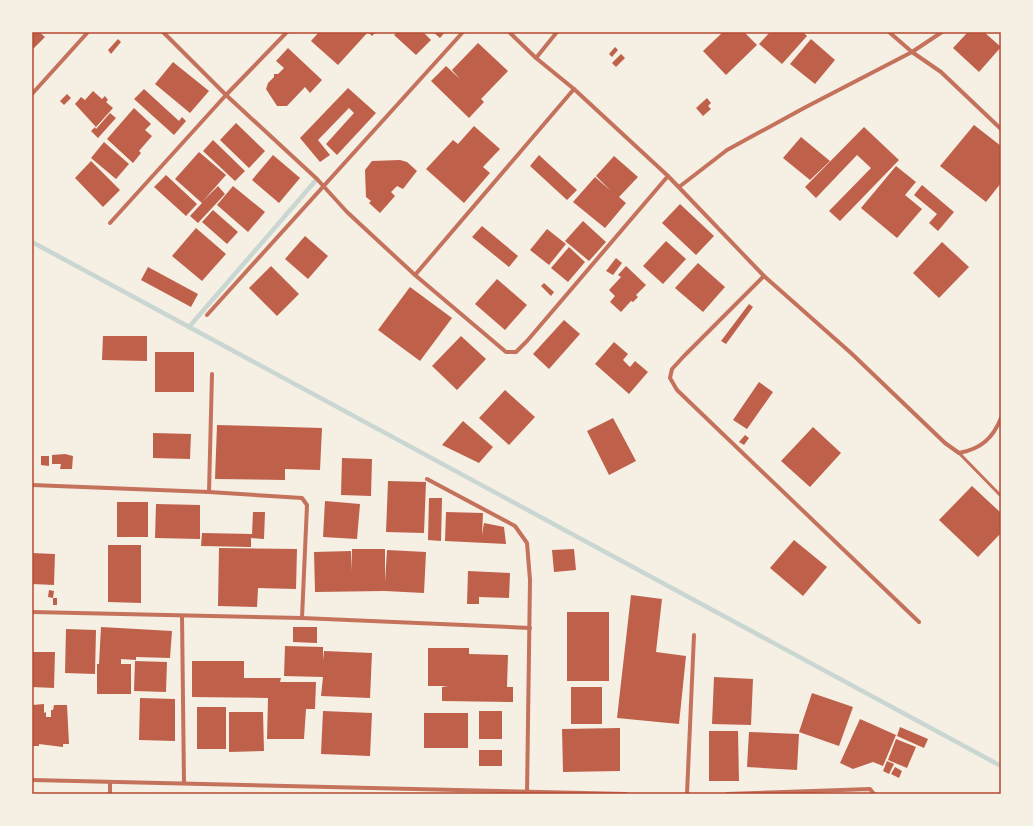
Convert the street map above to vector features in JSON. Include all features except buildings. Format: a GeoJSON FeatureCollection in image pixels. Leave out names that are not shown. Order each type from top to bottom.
{"type":"FeatureCollection","features":[{"type":"Feature","properties":{"kind":"street"},"geometry":{"type":"LineString","coordinates":[[32,94],[88,32]]}},
{"type":"Feature","properties":{"kind":"street"},"geometry":{"type":"LineString","coordinates":[[163,32],[226,95],[324,187],[346,212],[415,275],[506,352],[516,352],[527,341],[668,176]]}},
{"type":"Feature","properties":{"kind":"street"},"geometry":{"type":"LineString","coordinates":[[110,223],[226,95],[287,32]]}},
{"type":"Feature","properties":{"kind":"street"},"geometry":{"type":"LineString","coordinates":[[208,315],[463,32]]}},
{"type":"Feature","properties":{"kind":"street"},"geometry":{"type":"LineString","coordinates":[[509,32],[536,58],[574,89],[668,176],[764,276],[851,354],[945,443],[959,453],[970,451],[981,446],[990,438],[1001,418]]}},
{"type":"Feature","properties":{"kind":"street"},"geometry":{"type":"LineString","coordinates":[[536,58],[557,32]]}},
{"type":"Feature","properties":{"kind":"street"},"geometry":{"type":"LineString","coordinates":[[889,32],[912,52],[941,72],[1001,129]]}},
{"type":"Feature","properties":{"kind":"street"},"geometry":{"type":"LineString","coordinates":[[679,187],[727,150],[810,104],[912,52],[942,32]]}},
{"type":"Feature","properties":{"kind":"street"},"geometry":{"type":"LineString","coordinates":[[415,275],[574,89]]}},
{"type":"Feature","properties":{"kind":"street"},"geometry":{"type":"LineString","coordinates":[[764,276],[672,369],[670,378],[677,390],[919,622]]}},
{"type":"Feature","properties":{"kind":"street"},"geometry":{"type":"LineString","coordinates":[[209,492],[212,374]]}},
{"type":"Feature","properties":{"kind":"street"},"geometry":{"type":"LineString","coordinates":[[427,479],[515,526],[527,542],[530,580],[527,793]]}},
{"type":"Feature","properties":{"kind":"street"},"geometry":{"type":"LineString","coordinates":[[32,485],[209,492],[302,498],[307,505],[302,618]]}},
{"type":"Feature","properties":{"kind":"street"},"geometry":{"type":"LineString","coordinates":[[32,612],[302,618],[530,628]]}},
{"type":"Feature","properties":{"kind":"street"},"geometry":{"type":"LineString","coordinates":[[182,616],[184,783]]}},
{"type":"Feature","properties":{"kind":"street"},"geometry":{"type":"LineString","coordinates":[[687,794],[694,635]]}},
{"type":"Feature","properties":{"kind":"street"},"geometry":{"type":"LineString","coordinates":[[32,780],[527,793],[626,794]]}},
{"type":"Feature","properties":{"kind":"street"},"geometry":{"type":"LineString","coordinates":[[110,782],[110,794]]}},
{"type":"Feature","properties":{"kind":"street"},"geometry":{"type":"LineString","coordinates":[[728,794],[870,789],[874,794]]}},
{"type":"Feature","properties":{"kind":"lane"},"geometry":{"type":"LineString","coordinates":[[959,453],[1001,496]]}},
{"type":"Feature","properties":{"kind":"waterway"},"geometry":{"type":"LineString","coordinates":[[189,327],[317,179]]}},
{"type":"Feature","properties":{"kind":"waterway"},"geometry":{"type":"LineString","coordinates":[[32,242],[1001,766]]}}]}
